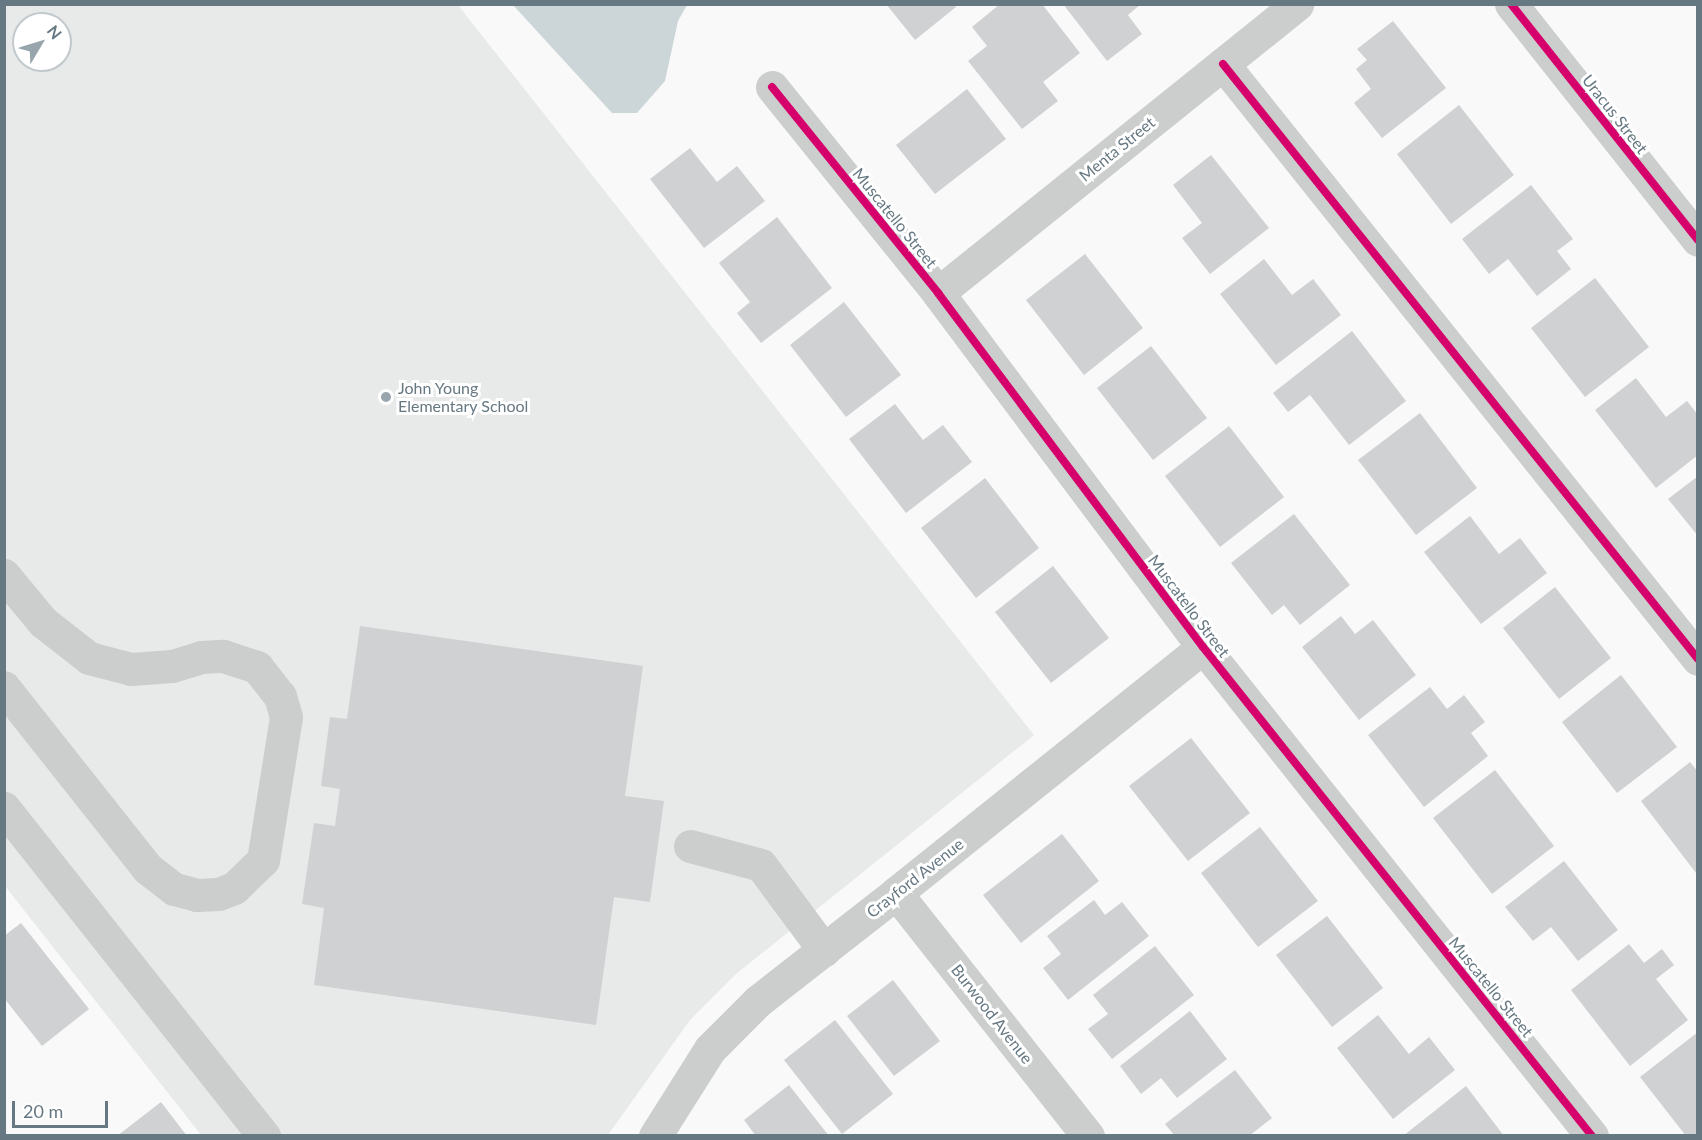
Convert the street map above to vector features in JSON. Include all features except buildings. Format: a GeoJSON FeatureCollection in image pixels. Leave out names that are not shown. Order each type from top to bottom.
{"type":"FeatureCollection","features":[{"type":"Feature","properties":{"kind":"street","name":"Menta Street"},"geometry":{"type":"LineString","coordinates":[[938,293],[1297,4]]}},
{"type":"Feature","properties":{"kind":"street","name":"Uracus Street"},"geometry":{"type":"LineString","coordinates":[[1511,4],[1698,240]]}},
{"type":"Feature","properties":{"kind":"street"},"geometry":{"type":"LineString","coordinates":[[1223,64],[1698,659]]}},
{"type":"Feature","properties":{"kind":"street","name":"Muscatello Street"},"geometry":{"type":"LineString","coordinates":[[772,87],[938,293],[1203,647],[1592,1136]]}},
{"type":"Feature","properties":{"kind":"street"},"geometry":{"type":"LineString","coordinates":[[4,575],[43,622],[89,658],[131,669],[172,666],[201,657],[223,656],[257,667],[279,696],[286,717],[263,860],[234,888],[218,894],[197,895],[174,889],[148,869],[4,687]]}},
{"type":"Feature","properties":{"kind":"street","name":"Crayford Avenue"},"geometry":{"type":"LineString","coordinates":[[655,1136],[710,1049],[758,1001],[1203,647]]}},
{"type":"Feature","properties":{"kind":"street"},"geometry":{"type":"LineString","coordinates":[[11,828],[264,1136]]}},
{"type":"Feature","properties":{"kind":"street"},"geometry":{"type":"LineString","coordinates":[[690,846],[761,865],[824,950]]}},
{"type":"Feature","properties":{"kind":"street","name":"Burwood Avenue"},"geometry":{"type":"LineString","coordinates":[[896,893],[1088,1136]]}},
{"type":"Feature","properties":{"kind":"shaded area","name":"John Young Elementary School"},"geometry":{"type":"Polygon","coordinates":[[[5,5],[458,5],[1034,735],[736,974],[690,1020],[608,1135],[201,1135],[5,886],[5,5]]]}},
{"type":"Feature","properties":{"kind":"shaded area"},"geometry":{"type":"Polygon","coordinates":[[[513,5],[687,5],[678,21],[665,81],[637,113],[612,113],[513,5]]]}},
{"type":"Feature","properties":{"kind":"cycle path"},"geometry":{"type":"LineString","coordinates":[[1511,4],[1698,240]]}},
{"type":"Feature","properties":{"kind":"cycle path"},"geometry":{"type":"LineString","coordinates":[[1223,64],[1698,659]]}},
{"type":"Feature","properties":{"kind":"cycle path"},"geometry":{"type":"LineString","coordinates":[[772,87],[938,293],[1203,647],[1592,1136]]}},
{"type":"Feature","properties":{"kind":"place","name":"John Young Elementary School"},"geometry":{"type":"Point","coordinates":[386,397]}}]}
